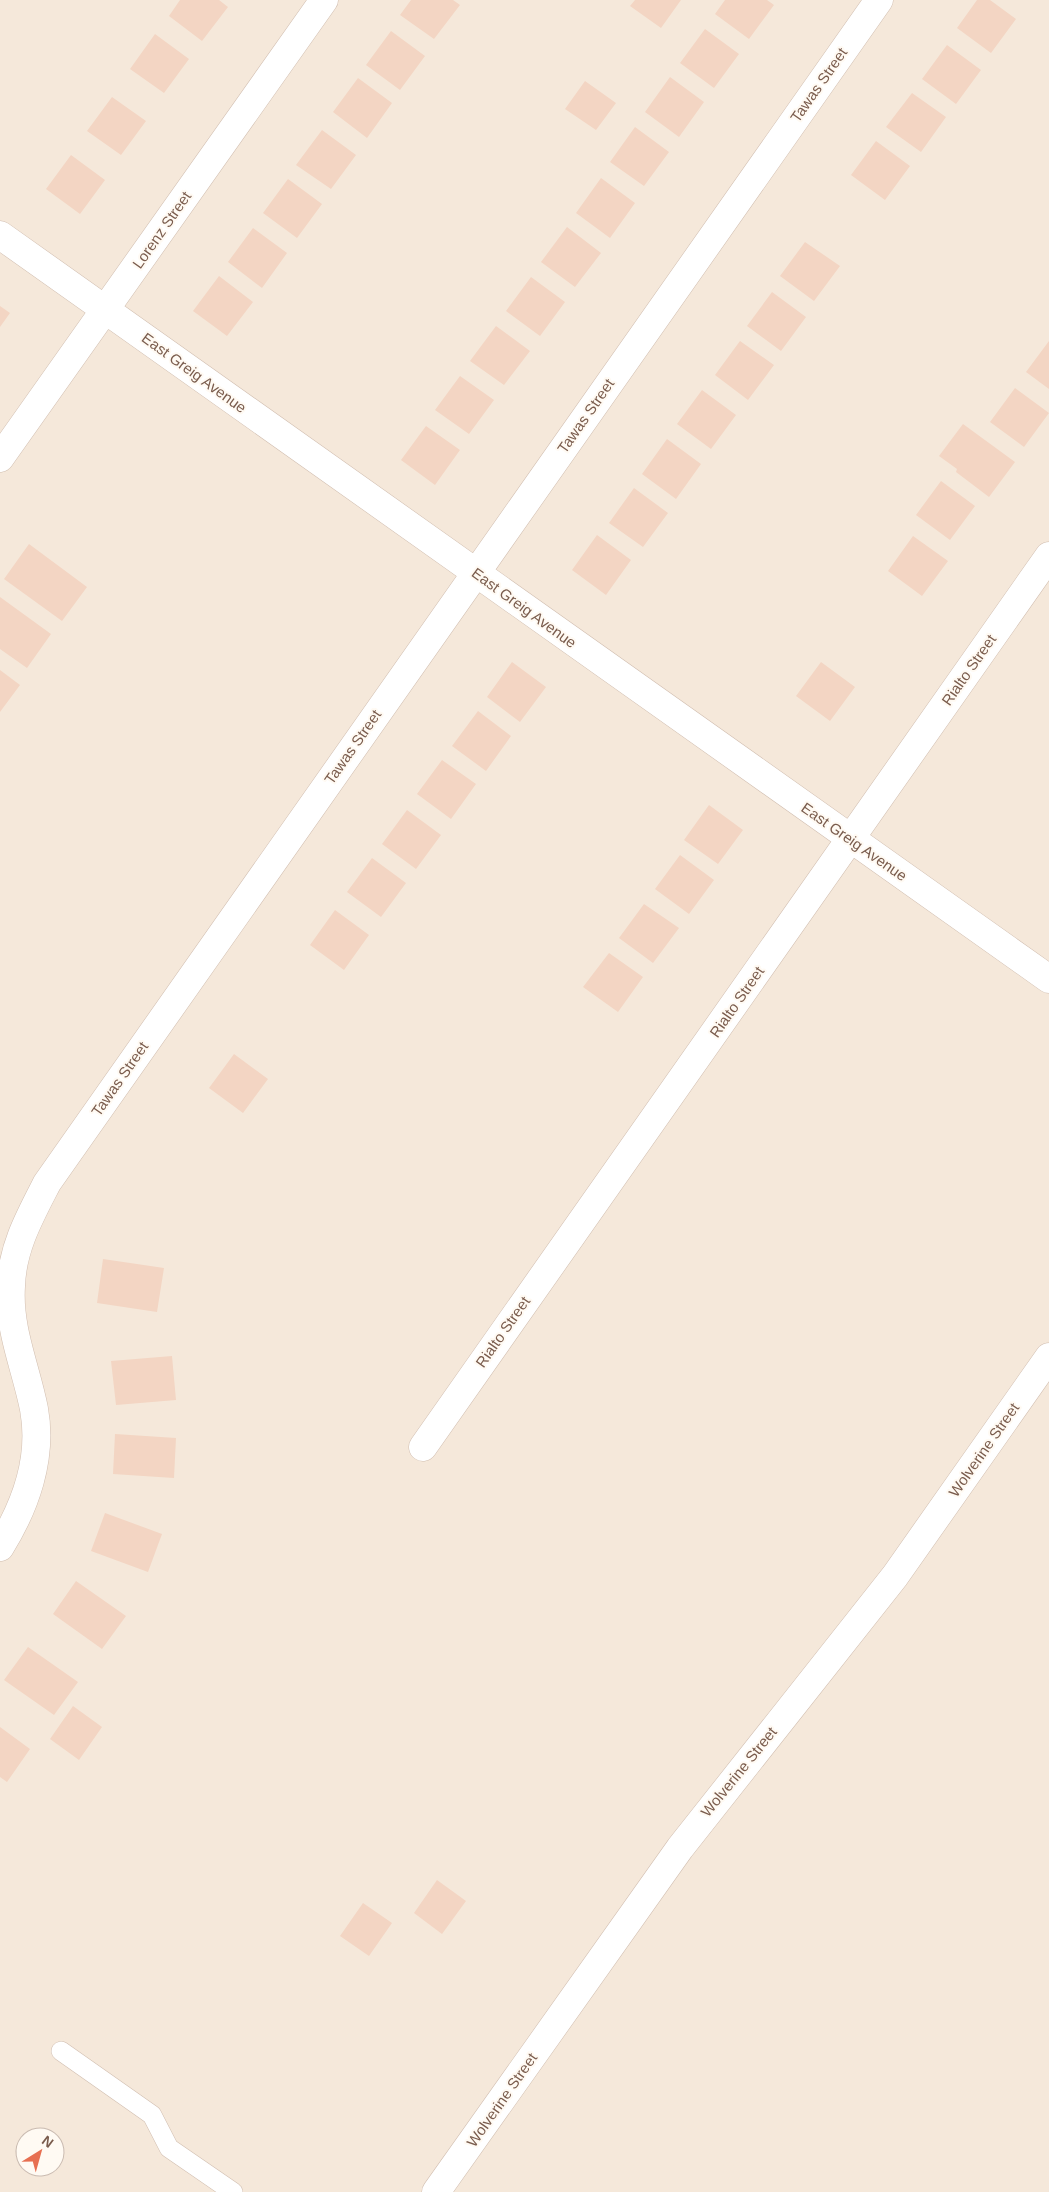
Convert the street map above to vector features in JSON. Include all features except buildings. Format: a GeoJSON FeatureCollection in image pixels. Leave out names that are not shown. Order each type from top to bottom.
{"type":"FeatureCollection","features":[{"type":"Feature","properties":{"kind":"street","name":"Lorenz Street"},"geometry":{"type":"LineString","coordinates":[[0,458],[324,0]]}},
{"type":"Feature","properties":{"kind":"street","name":"Tawas Street"},"geometry":{"type":"LineString","coordinates":[[0,1547],[15,1522],[26,1493],[34,1461],[36,1427],[12,1373],[13,1322],[5,1286],[25,1225],[48,1183],[879,0]]}},
{"type":"Feature","properties":{"kind":"street","name":"East Greig Avenue"},"geometry":{"type":"LineString","coordinates":[[0,235],[1049,979]]}},
{"type":"Feature","properties":{"kind":"street","name":"Rialto Street"},"geometry":{"type":"LineString","coordinates":[[423,1447],[1049,556]]}},
{"type":"Feature","properties":{"kind":"street","name":"Wolverine Street"},"geometry":{"type":"LineString","coordinates":[[436,2192],[680,1848],[895,1576],[1049,1358]]}},
{"type":"Feature","properties":{"kind":"lane"},"geometry":{"type":"LineString","coordinates":[[61,2051],[152,2115],[169,2148],[232,2192]]}},
{"type":"Feature","properties":{"kind":"shaded area"},"geometry":{"type":"Polygon","coordinates":[[[0,0],[1049,0],[1049,2192],[0,2192],[0,0]]]}}]}
